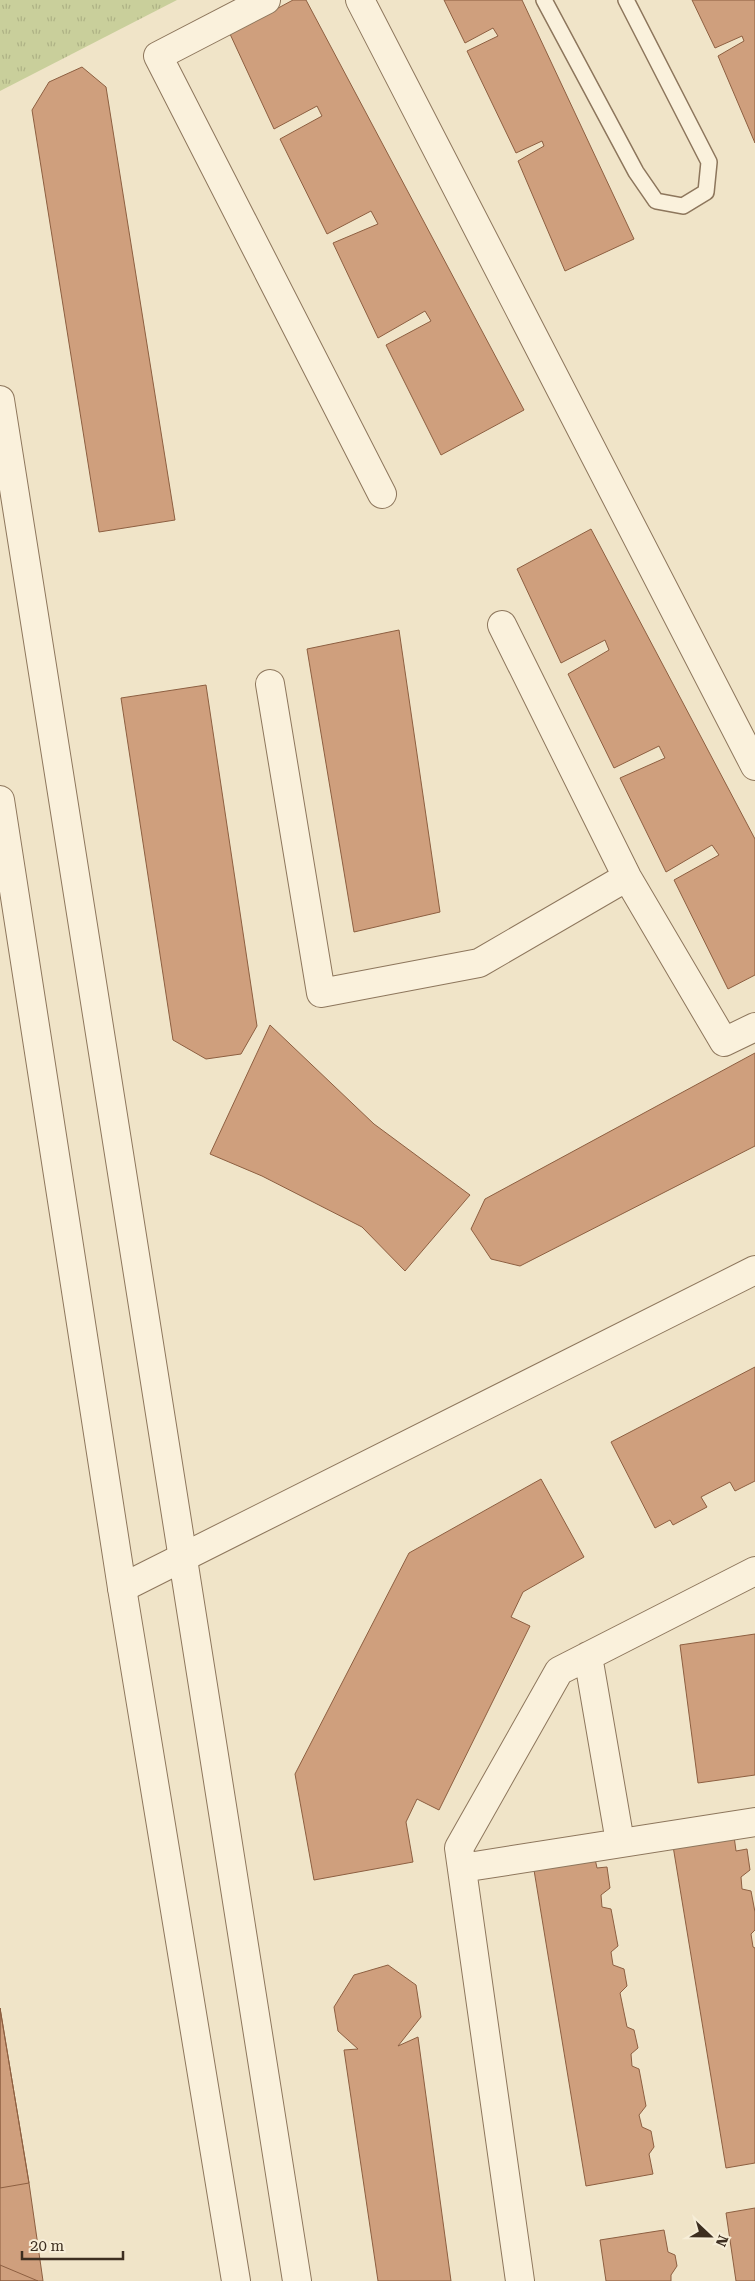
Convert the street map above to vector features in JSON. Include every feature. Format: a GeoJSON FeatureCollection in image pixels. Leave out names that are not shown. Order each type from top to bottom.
{"type":"FeatureCollection","features":[{"type":"Feature","properties":{"kind":"street"},"geometry":{"type":"LineString","coordinates":[[266,0],[158,56],[382,494]]}},
{"type":"Feature","properties":{"kind":"street"},"geometry":{"type":"LineString","coordinates":[[360,0],[755,766]]}},
{"type":"Feature","properties":{"kind":"street"},"geometry":{"type":"LineString","coordinates":[[0,400],[297,2281]]}},
{"type":"Feature","properties":{"kind":"street"},"geometry":{"type":"LineString","coordinates":[[502,625],[628,877],[724,1042],[755,1027]]}},
{"type":"Feature","properties":{"kind":"street"},"geometry":{"type":"LineString","coordinates":[[270,684],[321,993],[479,963],[628,877]]}},
{"type":"Feature","properties":{"kind":"street"},"geometry":{"type":"LineString","coordinates":[[0,800],[122,1588],[236,2281]]}},
{"type":"Feature","properties":{"kind":"street"},"geometry":{"type":"LineString","coordinates":[[122,1588],[755,1270]]}},
{"type":"Feature","properties":{"kind":"street"},"geometry":{"type":"LineString","coordinates":[[520,2281],[459,1848],[559,1671],[755,1571]]}},
{"type":"Feature","properties":{"kind":"street"},"geometry":{"type":"LineString","coordinates":[[588,1656],[620,1842]]}},
{"type":"Feature","properties":{"kind":"street"},"geometry":{"type":"LineString","coordinates":[[462,1868],[755,1822]]}},
{"type":"Feature","properties":{"kind":"lane"},"geometry":{"type":"LineString","coordinates":[[544,0],[636,172],[656,201],[683,206],[706,192],[709,162],[626,0]]}},
{"type":"Feature","properties":{"kind":"green space"},"geometry":{"type":"Polygon","coordinates":[[[0,0],[177,0],[0,91],[0,0]]]}},
{"type":"Feature","properties":{"kind":"building"},"geometry":{"type":"Polygon","coordinates":[[[293,0],[306,0],[524,410],[441,455],[386,345],[431,321],[425,311],[378,338],[333,243],[378,224],[371,211],[327,234],[280,139],[322,116],[317,106],[274,129],[230,34],[293,0]]]}},
{"type":"Feature","properties":{"kind":"building"},"geometry":{"type":"Polygon","coordinates":[[[444,0],[522,0],[634,239],[565,271],[518,161],[544,146],[542,141],[516,153],[467,51],[498,36],[493,28],[465,43],[444,0]]]}},
{"type":"Feature","properties":{"kind":"building"},"geometry":{"type":"Polygon","coordinates":[[[692,0],[755,0],[755,143],[718,56],[744,41],[742,36],[715,48],[692,0]]]}},
{"type":"Feature","properties":{"kind":"building"},"geometry":{"type":"Polygon","coordinates":[[[82,67],[106,87],[175,520],[99,532],[32,110],[49,82],[82,67]]]}},
{"type":"Feature","properties":{"kind":"building"},"geometry":{"type":"Polygon","coordinates":[[[591,529],[755,839],[755,975],[728,989],[674,880],[719,855],[712,845],[666,872],[620,778],[665,758],[659,746],[614,768],[568,674],[609,650],[605,640],[561,663],[517,569],[591,529]]]}},
{"type":"Feature","properties":{"kind":"building"},"geometry":{"type":"Polygon","coordinates":[[[399,630],[440,912],[354,932],[307,649],[399,630]]]}},
{"type":"Feature","properties":{"kind":"building"},"geometry":{"type":"Polygon","coordinates":[[[206,685],[257,1026],[241,1054],[206,1059],[173,1040],[121,698],[206,685]]]}},
{"type":"Feature","properties":{"kind":"building"},"geometry":{"type":"Polygon","coordinates":[[[270,1025],[374,1124],[470,1195],[405,1271],[362,1227],[262,1176],[210,1154],[270,1025]]]}},
{"type":"Feature","properties":{"kind":"building"},"geometry":{"type":"Polygon","coordinates":[[[755,1053],[755,1146],[520,1266],[491,1259],[471,1229],[485,1199],[755,1053]]]}},
{"type":"Feature","properties":{"kind":"building"},"geometry":{"type":"Polygon","coordinates":[[[755,1367],[755,1481],[735,1491],[730,1482],[701,1497],[707,1507],[673,1525],[670,1520],[655,1528],[611,1442],[755,1367]]]}},
{"type":"Feature","properties":{"kind":"building"},"geometry":{"type":"Polygon","coordinates":[[[541,1479],[584,1557],[523,1592],[511,1617],[530,1626],[439,1810],[417,1799],[406,1822],[413,1862],[314,1880],[295,1774],[409,1553],[541,1479]]]}},
{"type":"Feature","properties":{"kind":"building"},"geometry":{"type":"Polygon","coordinates":[[[755,1634],[755,1775],[698,1783],[680,1645],[755,1634]]]}},
{"type":"Feature","properties":{"kind":"building"},"geometry":{"type":"Polygon","coordinates":[[[734,1836],[736,1851],[747,1849],[750,1870],[741,1877],[742,1889],[751,1891],[755,1912],[755,1930],[751,1934],[753,1947],[755,1948],[755,2163],[726,2168],[673,1846],[734,1836]]]}},
{"type":"Feature","properties":{"kind":"building"},"geometry":{"type":"Polygon","coordinates":[[[594,1854],[597,1868],[607,1867],[610,1888],[601,1895],[602,1907],[611,1909],[618,1946],[611,1952],[613,1965],[624,1969],[627,1986],[620,1993],[627,2027],[634,2030],[638,2048],[631,2054],[632,2066],[639,2069],[646,2106],[639,2115],[642,2127],[651,2131],[654,2147],[649,2154],[653,2174],[586,2186],[533,1864],[594,1854]]]}},
{"type":"Feature","properties":{"kind":"building"},"geometry":{"type":"Polygon","coordinates":[[[388,1965],[416,1985],[421,2017],[398,2046],[418,2037],[451,2281],[378,2281],[344,2050],[358,2049],[338,2031],[334,2007],[354,1975],[388,1965]]]}},
{"type":"Feature","properties":{"kind":"building"},"geometry":{"type":"Polygon","coordinates":[[[0,2008],[29,2183],[0,2188],[0,2008]]]}},
{"type":"Feature","properties":{"kind":"building"},"geometry":{"type":"Polygon","coordinates":[[[0,2008],[29,2183],[43,2281],[0,2281],[0,2008]]]}},
{"type":"Feature","properties":{"kind":"building"},"geometry":{"type":"Polygon","coordinates":[[[755,2208],[755,2281],[736,2281],[726,2213],[755,2208]]]}},
{"type":"Feature","properties":{"kind":"building"},"geometry":{"type":"Polygon","coordinates":[[[664,2230],[668,2252],[675,2255],[677,2266],[671,2275],[671,2281],[606,2281],[600,2240],[664,2230]]]}},
{"type":"Feature","properties":{"kind":"building"},"geometry":{"type":"Polygon","coordinates":[[[0,2265],[38,2281],[0,2281],[0,2265]]]}}]}
